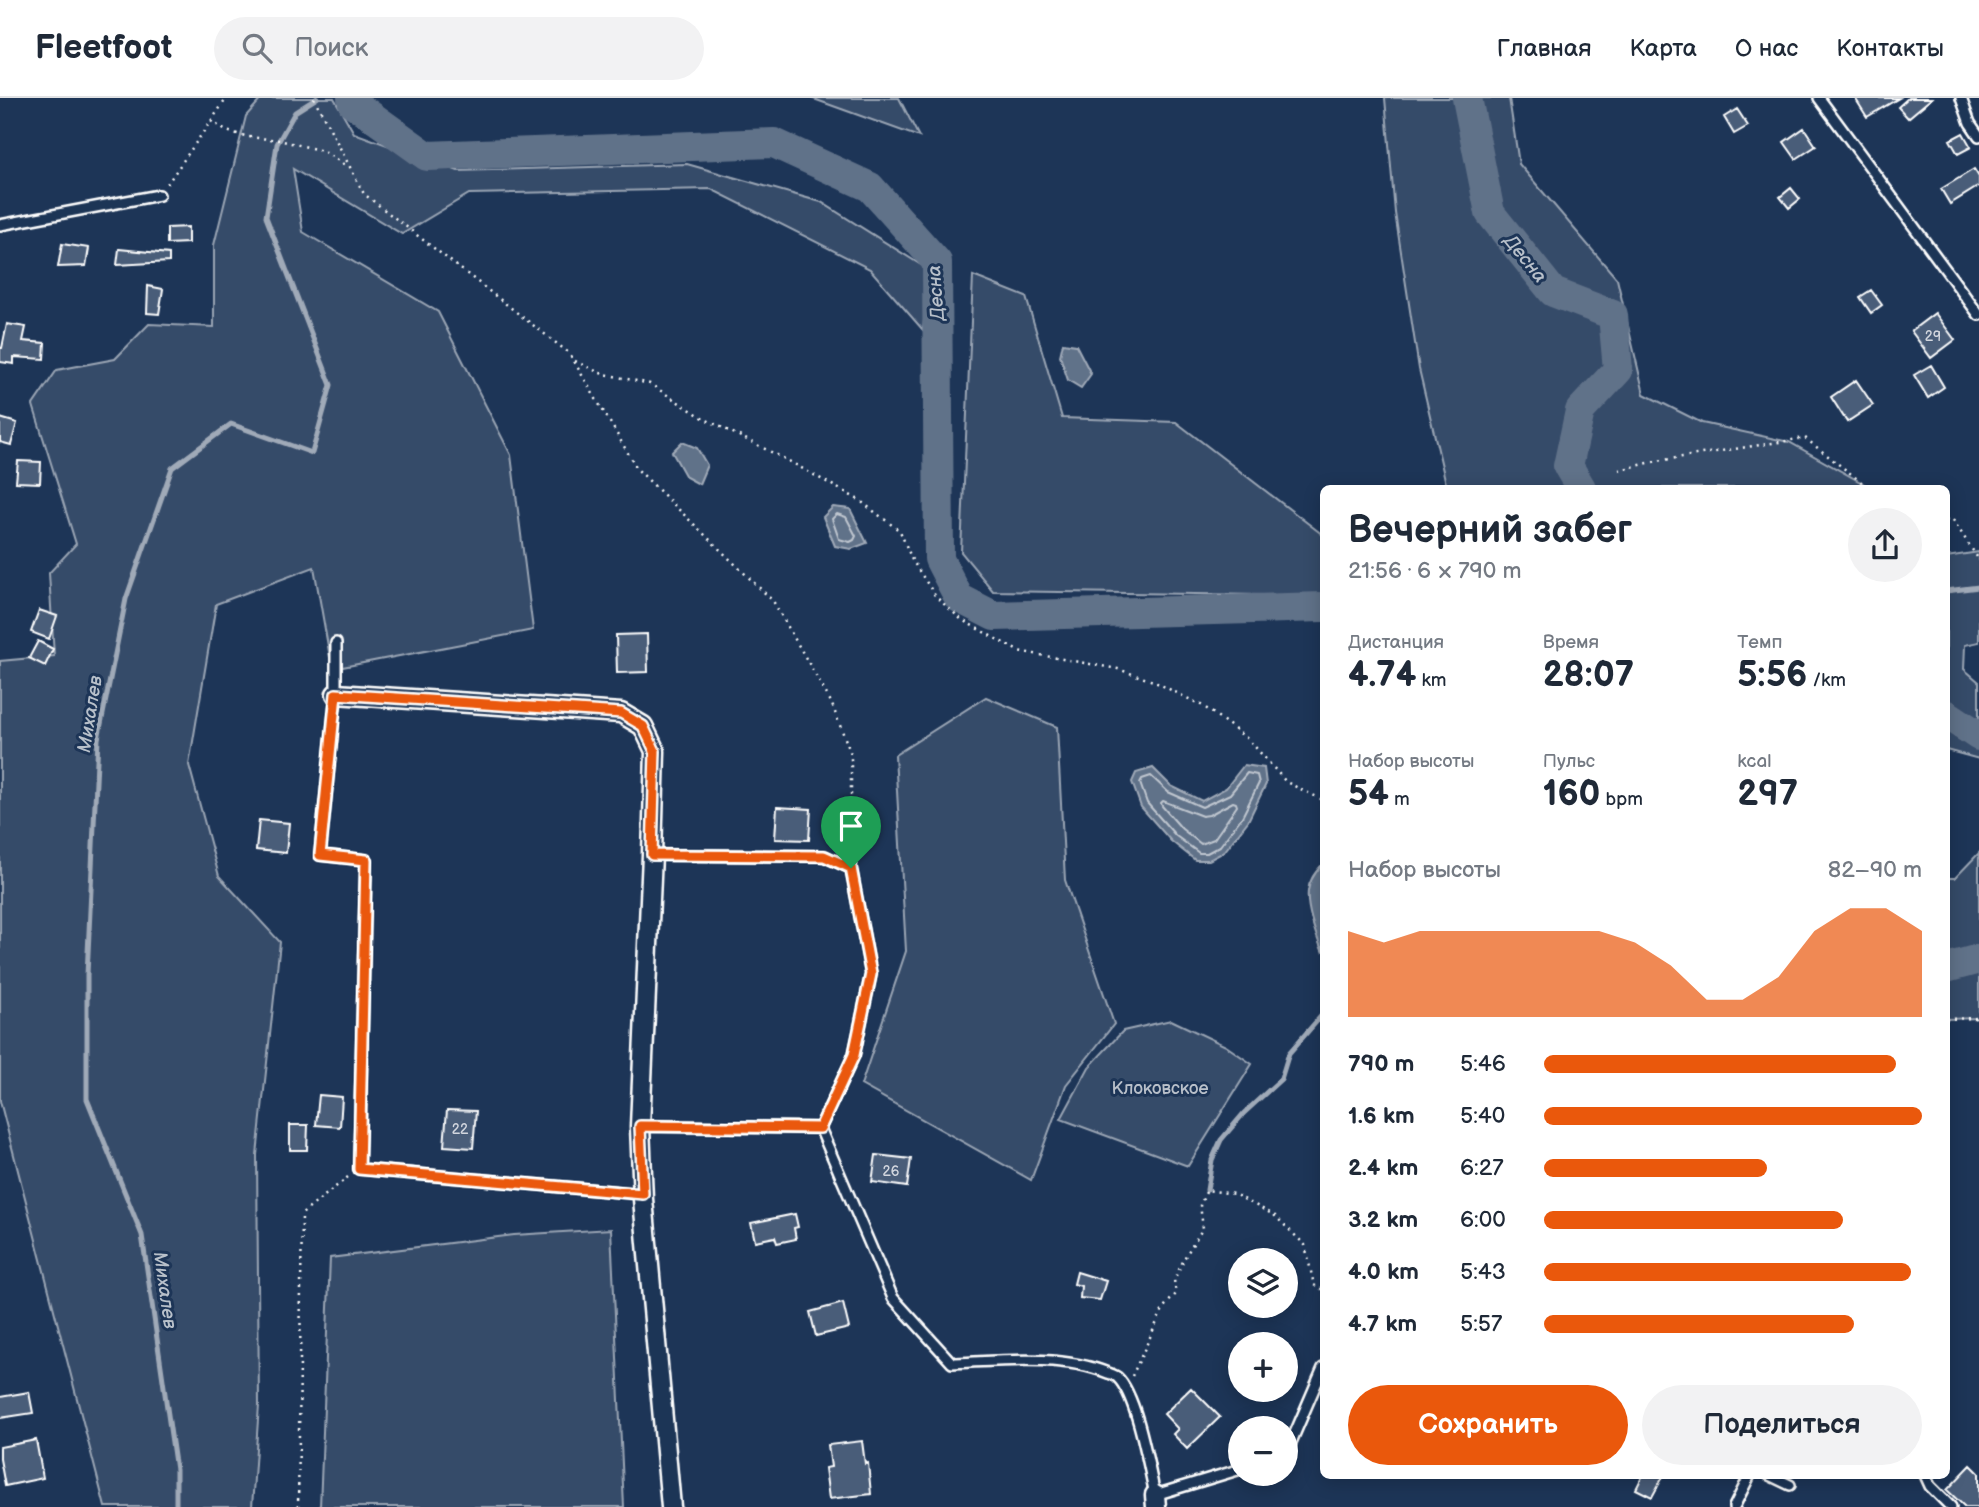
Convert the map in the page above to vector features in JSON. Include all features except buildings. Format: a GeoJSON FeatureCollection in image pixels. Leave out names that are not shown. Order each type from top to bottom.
{"type":"FeatureCollection","features":[{"type":"Feature","properties":{"kind":"street"},"geometry":{"type":"LineString","coordinates":[[336,694],[621,713],[643,726],[655,751],[640,1126],[643,1194],[671,1507]]}},
{"type":"Feature","properties":{"kind":"lane"},"geometry":{"type":"LineString","coordinates":[[1819,98],[1979,314]]}},
{"type":"Feature","properties":{"kind":"lane"},"geometry":{"type":"LineString","coordinates":[[1961,98],[1970,123],[1979,136]]}},
{"type":"Feature","properties":{"kind":"lane"},"geometry":{"type":"LineString","coordinates":[[0,225],[159,195]]}},
{"type":"Feature","properties":{"kind":"lane"},"geometry":{"type":"LineString","coordinates":[[336,643],[336,694],[320,855],[366,860],[359,1169],[643,1194]]}},
{"type":"Feature","properties":{"kind":"lane"},"geometry":{"type":"LineString","coordinates":[[652,855],[824,856],[851,868],[871,974],[854,1055],[820,1128],[892,1298],[952,1363],[1063,1362],[1096,1368],[1117,1376],[1128,1393],[1140,1429],[1156,1501],[1228,1474]]}},
{"type":"Feature","properties":{"kind":"lane"},"geometry":{"type":"LineString","coordinates":[[640,1126],[820,1128]]}},
{"type":"Feature","properties":{"kind":"lane"},"geometry":{"type":"LineString","coordinates":[[1298,1426],[1320,1375]]}},
{"type":"Feature","properties":{"kind":"lane"},"geometry":{"type":"LineString","coordinates":[[1734,1507],[1748,1479]]}},
{"type":"Feature","properties":{"kind":"lane"},"geometry":{"type":"LineString","coordinates":[[1777,1479],[1790,1485]]}},
{"type":"Feature","properties":{"kind":"lane"},"geometry":{"type":"LineString","coordinates":[[1927,1479],[1930,1486],[1951,1507]]}},
{"type":"Feature","properties":{"kind":"path"},"geometry":{"type":"LineString","coordinates":[[159,195],[227,98]]}},
{"type":"Feature","properties":{"kind":"path"},"geometry":{"type":"LineString","coordinates":[[314,98],[364,194],[569,353],[638,470],[774,601],[831,702],[851,754],[851,868]]}},
{"type":"Feature","properties":{"kind":"path"},"geometry":{"type":"LineString","coordinates":[[211,121],[226,131],[237,134],[279,140],[323,151],[351,169]]}},
{"type":"Feature","properties":{"kind":"path"},"geometry":{"type":"LineString","coordinates":[[573,359],[600,373],[650,384],[705,419],[859,500],[900,531],[912,561],[936,597],[962,621],[1018,652],[1118,668],[1153,681],[1203,706],[1249,740],[1286,782],[1320,799]]}},
{"type":"Feature","properties":{"kind":"path"},"geometry":{"type":"LineString","coordinates":[[1619,470],[1657,461],[1805,438],[1865,485]]}},
{"type":"Feature","properties":{"kind":"path"},"geometry":{"type":"LineString","coordinates":[[1950,520],[1953,520],[1979,560]]}},
{"type":"Feature","properties":{"kind":"path"},"geometry":{"type":"LineString","coordinates":[[1950,1019],[1979,1018]]}},
{"type":"Feature","properties":{"kind":"path"},"geometry":{"type":"LineString","coordinates":[[298,1507],[302,1214],[359,1169]]}},
{"type":"Feature","properties":{"kind":"path"},"geometry":{"type":"LineString","coordinates":[[1128,1393],[1132,1374],[1164,1307],[1176,1294],[1174,1280],[1203,1228],[1200,1205],[1207,1190],[1234,1194],[1274,1215],[1305,1245],[1314,1285],[1320,1288]]}},
{"type":"Feature","properties":{"kind":"green space"},"geometry":{"type":"Polygon","coordinates":[[[262,98],[334,98],[354,133],[458,171],[687,164],[821,202],[929,270],[923,330],[870,269],[711,189],[469,194],[402,234],[293,169],[303,232],[438,312],[511,455],[533,630],[332,669],[314,567],[216,604],[189,765],[219,876],[280,942],[257,1155],[259,1405],[252,1507],[105,1507],[0,1101],[0,661],[54,656],[49,573],[76,544],[33,405],[57,370],[115,359],[149,324],[214,327],[214,245],[246,116],[262,98]]]}},
{"type":"Feature","properties":{"kind":"green space"},"geometry":{"type":"Polygon","coordinates":[[[811,98],[899,98],[919,137],[811,98]]]}},
{"type":"Feature","properties":{"kind":"green space"},"geometry":{"type":"Polygon","coordinates":[[[1385,98],[1509,98],[1519,164],[1617,279],[1644,394],[1702,423],[1789,442],[1866,485],[1446,485],[1419,369],[1395,213],[1385,98]]]}},
{"type":"Feature","properties":{"kind":"green space"},"geometry":{"type":"Polygon","coordinates":[[[973,276],[1026,297],[1062,418],[1176,422],[1320,533],[1320,596],[993,591],[961,552],[973,276]]]}},
{"type":"Feature","properties":{"kind":"green space"},"geometry":{"type":"Polygon","coordinates":[[[1979,552],[1979,642],[1965,645],[1964,669],[1979,682],[1979,759],[1950,751],[1950,556],[1979,552]]]}},
{"type":"Feature","properties":{"kind":"green space"},"geometry":{"type":"Polygon","coordinates":[[[986,697],[1057,727],[1065,880],[1114,1024],[1066,1085],[1031,1180],[861,1085],[906,951],[895,755],[986,697]]]}},
{"type":"Feature","properties":{"kind":"green space"},"geometry":{"type":"Polygon","coordinates":[[[1979,853],[1979,1018],[1950,1019],[1950,878],[1955,878],[1979,853]]]}},
{"type":"Feature","properties":{"kind":"green space","name":"Клоковское"},"geometry":{"type":"Polygon","coordinates":[[[1171,1020],[1226,1046],[1252,1064],[1188,1166],[1061,1119],[1089,1067],[1123,1031],[1171,1020]]]}},
{"type":"Feature","properties":{"kind":"green space"},"geometry":{"type":"Polygon","coordinates":[[[611,1229],[624,1507],[320,1507],[330,1258],[514,1235],[611,1229]]]}},
{"type":"Feature","properties":{"kind":"water"},"geometry":{"type":"Polygon","coordinates":[[[1063,343],[1076,345],[1091,374],[1081,388],[1068,380],[1060,356],[1063,343]]]}},
{"type":"Feature","properties":{"kind":"water"},"geometry":{"type":"Polygon","coordinates":[[[682,442],[697,448],[707,465],[699,484],[686,477],[672,452],[682,442]]]}},
{"type":"Feature","properties":{"kind":"water"},"geometry":{"type":"Polygon","coordinates":[[[833,507],[850,509],[867,543],[851,549],[835,546],[823,517],[833,507]]]}},
{"type":"Feature","properties":{"kind":"water"},"geometry":{"type":"Polygon","coordinates":[[[1244,765],[1264,768],[1266,784],[1248,821],[1224,852],[1209,860],[1195,860],[1171,841],[1141,807],[1132,782],[1136,773],[1153,768],[1171,786],[1202,801],[1226,788],[1244,765]]]}},
{"type":"Feature","properties":{"kind":"water"},"geometry":{"type":"Polygon","coordinates":[[[1320,867],[1320,944],[1308,898],[1314,875],[1320,867]]]}},
{"type":"Feature","properties":{"kind":"waterway","name":"Михалев"},"geometry":{"type":"LineString","coordinates":[[176,1507],[176,1470],[142,1235],[87,1099],[87,975],[98,739],[126,599],[172,468],[231,424],[312,453],[331,385],[266,217],[277,144],[295,112],[317,98]]}},
{"type":"Feature","properties":{"kind":"waterway","name":"Десна"},"geometry":{"type":"LineString","coordinates":[[352,98],[353,103],[427,156],[774,143],[870,187],[937,262],[939,559],[959,598],[994,616],[1320,607]]}},
{"type":"Feature","properties":{"kind":"waterway","name":"Десна"},"geometry":{"type":"LineString","coordinates":[[1467,98],[1490,213],[1553,292],[1613,315],[1618,370],[1580,411],[1568,466],[1579,485]]}},
{"type":"Feature","properties":{"kind":"waterway"},"geometry":{"type":"LineString","coordinates":[[1950,591],[1979,587]]}},
{"type":"Feature","properties":{"kind":"waterway","name":"Десна"},"geometry":{"type":"LineString","coordinates":[[1950,717],[1979,736]]}},
{"type":"Feature","properties":{"kind":"waterway","name":"Десна"},"geometry":{"type":"LineString","coordinates":[[1950,967],[1979,959]]}},
{"type":"Feature","properties":{"kind":"waterway"},"geometry":{"type":"LineString","coordinates":[[1207,1190],[1212,1160],[1221,1140],[1244,1113],[1281,1079],[1289,1053],[1320,1017]]}},
{"type":"Feature","properties":{"kind":"route"},"geometry":{"type":"LineString","coordinates":[[336,694],[621,713],[643,726],[655,751],[652,855],[824,856],[851,868],[871,974],[854,1055],[820,1128],[640,1126],[643,1194],[359,1169],[366,860],[320,855],[336,694]]}}]}
